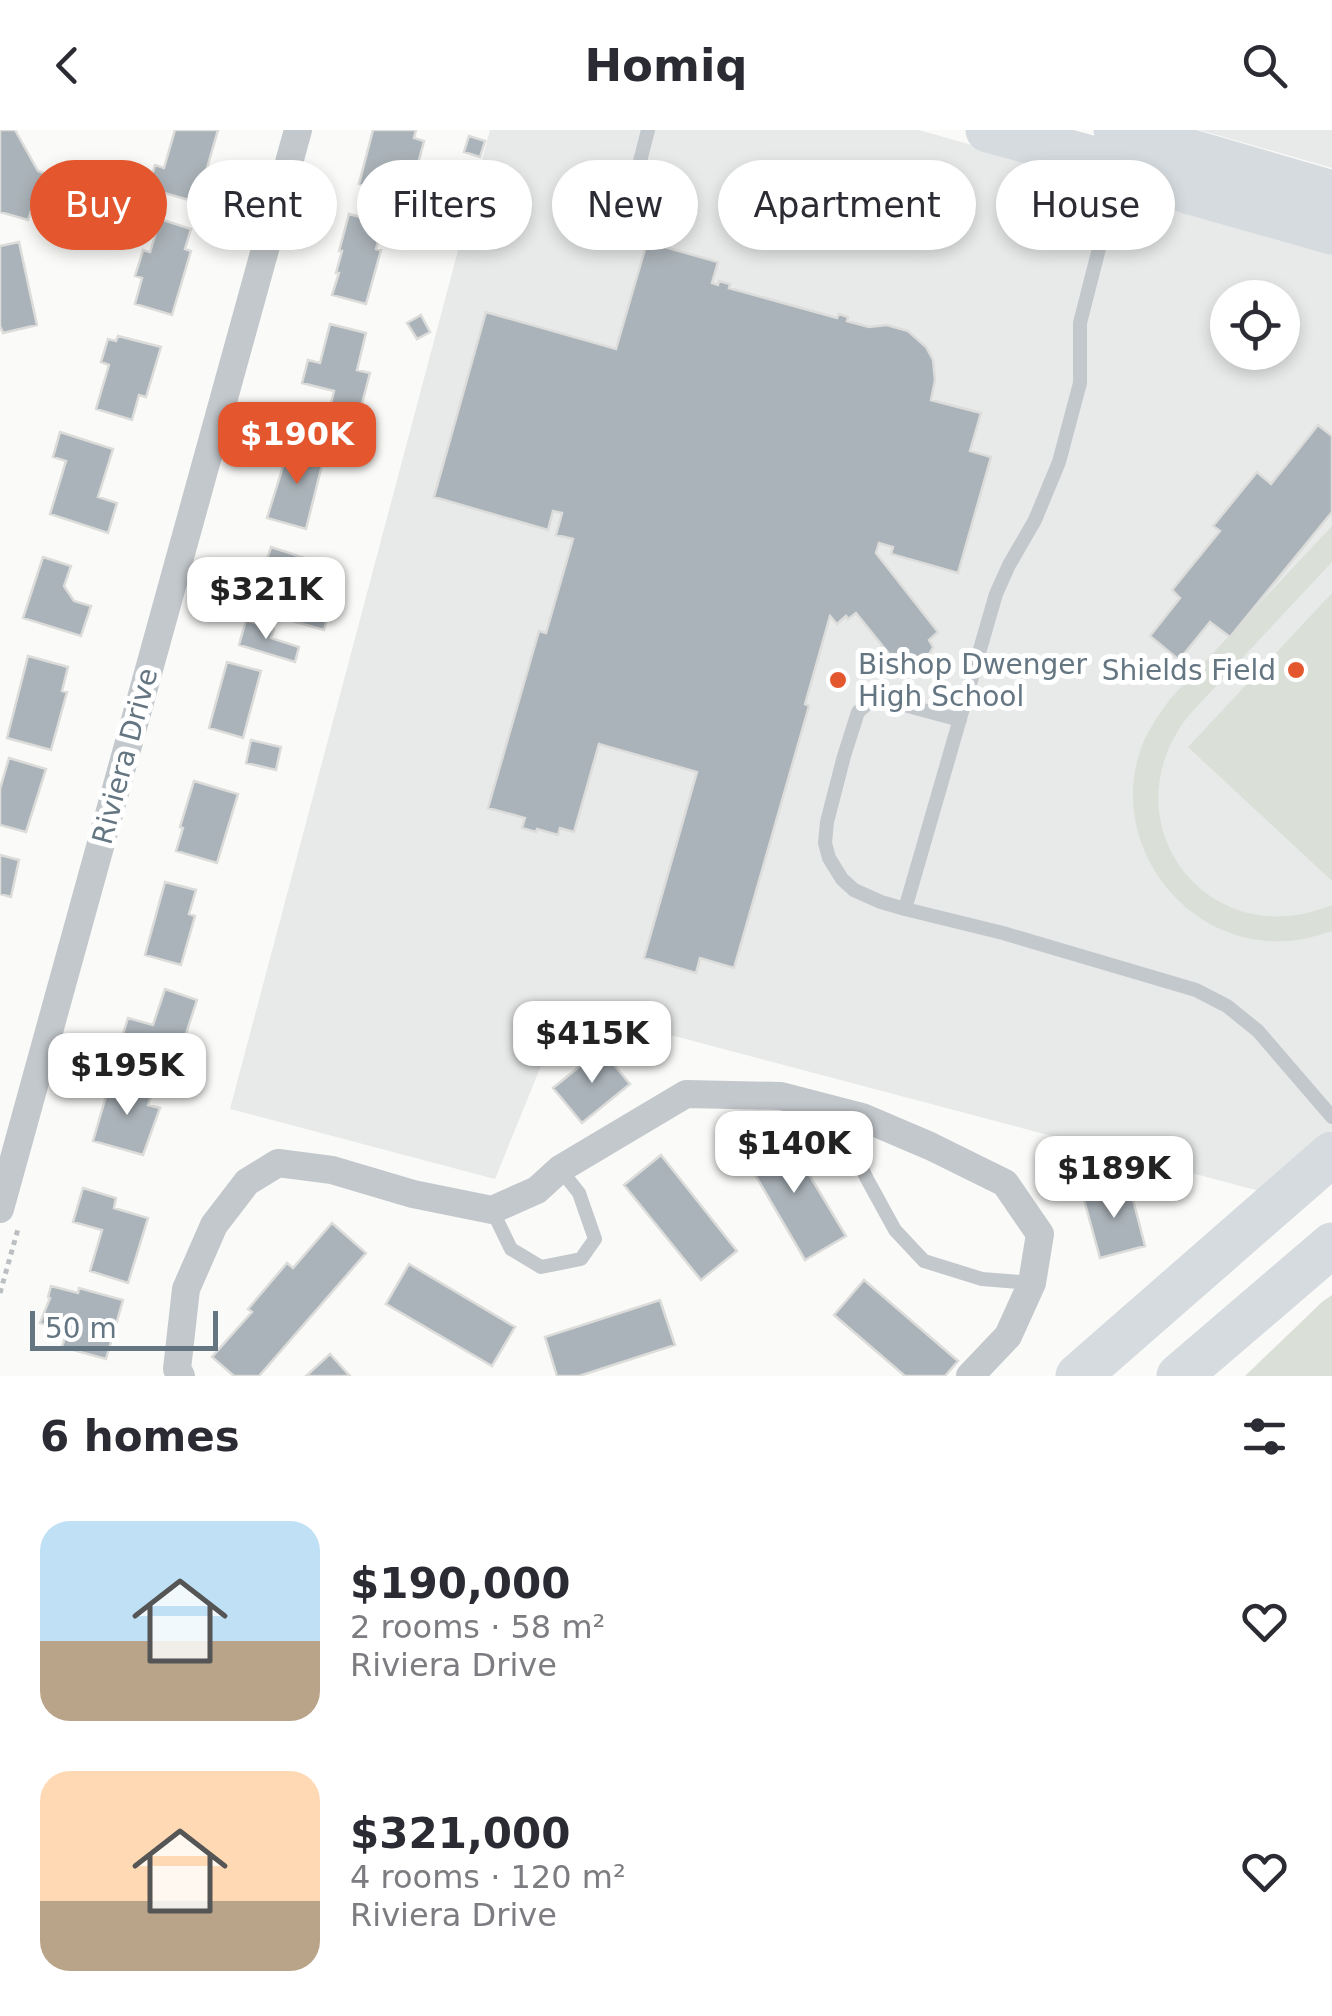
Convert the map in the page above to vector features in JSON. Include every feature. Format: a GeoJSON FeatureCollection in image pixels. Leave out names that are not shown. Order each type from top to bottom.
{"type":"FeatureCollection","features":[{"type":"Feature","properties":{"kind":"main road"},"geometry":{"type":"LineString","coordinates":[[988,130],[1123,140],[1332,193]]}},
{"type":"Feature","properties":{"kind":"main road"},"geometry":{"type":"LineString","coordinates":[[1123,140],[1187,191],[1332,232]]}},
{"type":"Feature","properties":{"kind":"main road"},"geometry":{"type":"LineString","coordinates":[[1078,1376],[1332,1154]]}},
{"type":"Feature","properties":{"kind":"main road"},"geometry":{"type":"LineString","coordinates":[[1180,1376],[1332,1246]]}},
{"type":"Feature","properties":{"kind":"street","name":"Riviera Drive"},"geometry":{"type":"LineString","coordinates":[[0,1208],[298,130]]}},
{"type":"Feature","properties":{"kind":"street"},"geometry":{"type":"LineString","coordinates":[[181,1376],[177,1369],[186,1288],[214,1225],[247,1182],[278,1162],[332,1170],[413,1194],[492,1210],[537,1190],[560,1170],[686,1094],[780,1096],[862,1117],[1004,1183],[1040,1234],[1032,1283],[1008,1336],[970,1376]]}},
{"type":"Feature","properties":{"kind":"lane"},"geometry":{"type":"LineString","coordinates":[[640,160],[648,130]]}},
{"type":"Feature","properties":{"kind":"lane"},"geometry":{"type":"LineString","coordinates":[[905,909],[996,594],[1035,520],[1063,446],[1080,383],[1080,323],[1123,140]]}},
{"type":"Feature","properties":{"kind":"lane"},"geometry":{"type":"LineString","coordinates":[[960,720],[882,699],[868,703],[858,712],[827,822],[828,858],[842,879],[854,890],[881,902],[1196,990],[1227,1006],[1258,1031],[1332,1117]]}},
{"type":"Feature","properties":{"kind":"lane"},"geometry":{"type":"LineString","coordinates":[[834,1110],[895,1230],[924,1261],[982,1280],[1032,1283]]}},
{"type":"Feature","properties":{"kind":"lane"},"geometry":{"type":"LineString","coordinates":[[492,1210],[511,1249],[542,1267],[581,1259],[595,1239],[579,1194],[560,1170]]}},
{"type":"Feature","properties":{"kind":"shaded area","name":"Bishop Dwenger High School"},"geometry":{"type":"Polygon","coordinates":[[[490,130],[919,130],[1024,160],[996,160],[996,250],[1175,250],[1175,203],[1332,248],[1332,1130],[1267,1193],[565,1007],[495,1179],[230,1109],[458,250],[532,250],[532,160],[482,160],[490,130]]]}},
{"type":"Feature","properties":{"kind":"shaded area"},"geometry":{"type":"Polygon","coordinates":[[[1199,130],[1332,130],[1332,168],[1273,151],[1199,130]]]}},
{"type":"Feature","properties":{"kind":"shaded area"},"geometry":{"type":"Polygon","coordinates":[[[1332,526],[1332,562],[1189,715],[1166,756],[1158,797],[1164,835],[1182,869],[1210,896],[1245,912],[1287,916],[1332,905],[1332,931],[1293,940],[1252,939],[1219,929],[1190,911],[1166,887],[1148,859],[1137,827],[1133,793],[1138,758],[1147,734],[1171,698],[1332,526]]]}},
{"type":"Feature","properties":{"kind":"shaded area","name":"Shields Field"},"geometry":{"type":"Polygon","coordinates":[[[1332,593],[1332,881],[1188,747],[1332,593]]]}},
{"type":"Feature","properties":{"kind":"shaded area"},"geometry":{"type":"Polygon","coordinates":[[[1332,1295],[1332,1376],[1245,1376],[1322,1302],[1332,1295]]]}},
{"type":"Feature","properties":{"kind":"building"},"geometry":{"type":"Polygon","coordinates":[[[0,130],[15,130],[32,160],[30,214],[28,220],[0,212],[0,130]]]}},
{"type":"Feature","properties":{"kind":"building"},"geometry":{"type":"Polygon","coordinates":[[[175,130],[218,130],[209,160],[187,160],[187,199],[167,194],[166,160],[175,130]]]}},
{"type":"Feature","properties":{"kind":"building"},"geometry":{"type":"Polygon","coordinates":[[[373,130],[416,130],[414,138],[424,141],[419,160],[365,160],[373,130]]]}},
{"type":"Feature","properties":{"kind":"building"},"geometry":{"type":"Polygon","coordinates":[[[469,136],[485,141],[480,157],[464,152],[469,136]]]}},
{"type":"Feature","properties":{"kind":"building"},"geometry":{"type":"Polygon","coordinates":[[[349,214],[357,216],[357,250],[381,250],[366,304],[332,295],[339,273],[339,251],[349,214]]]}},
{"type":"Feature","properties":{"kind":"building"},"geometry":{"type":"Polygon","coordinates":[[[167,221],[187,228],[185,249],[191,251],[172,315],[135,304],[142,278],[135,276],[143,250],[167,250],[167,221]]]}},
{"type":"Feature","properties":{"kind":"building"},"geometry":{"type":"Polygon","coordinates":[[[19,242],[37,325],[3,333],[0,246],[19,242]]]}},
{"type":"Feature","properties":{"kind":"building"},"geometry":{"type":"Polygon","coordinates":[[[645,250],[675,250],[718,262],[712,283],[730,284],[729,288],[837,318],[839,314],[848,317],[847,321],[869,327],[887,325],[908,331],[926,347],[933,360],[931,400],[981,413],[970,451],[991,457],[958,573],[891,554],[893,547],[879,543],[876,553],[938,632],[929,640],[933,647],[930,653],[912,664],[907,657],[898,665],[856,613],[837,624],[830,616],[805,704],[809,706],[734,968],[700,958],[696,973],[644,958],[697,772],[599,744],[574,832],[560,828],[558,835],[537,829],[536,832],[522,828],[525,818],[488,808],[539,631],[546,633],[573,539],[556,535],[562,513],[553,511],[548,530],[434,497],[486,312],[616,349],[645,250]]]}},
{"type":"Feature","properties":{"kind":"building"},"geometry":{"type":"Polygon","coordinates":[[[421,315],[430,332],[417,339],[407,323],[421,315]]]}},
{"type":"Feature","properties":{"kind":"building"},"geometry":{"type":"Polygon","coordinates":[[[330,324],[366,333],[357,370],[370,373],[357,423],[328,416],[334,391],[302,383],[308,360],[320,363],[330,324]]]}},
{"type":"Feature","properties":{"kind":"building"},"geometry":{"type":"Polygon","coordinates":[[[118,336],[161,347],[146,397],[139,395],[132,420],[96,409],[109,365],[101,362],[108,339],[116,341],[118,336]]]}},
{"type":"Feature","properties":{"kind":"building"},"geometry":{"type":"Polygon","coordinates":[[[1318,425],[1332,436],[1332,512],[1230,637],[1210,622],[1179,660],[1150,636],[1180,598],[1172,590],[1220,531],[1213,526],[1257,472],[1271,484],[1318,425]]]}},
{"type":"Feature","properties":{"kind":"building"},"geometry":{"type":"Polygon","coordinates":[[[320,430],[336,435],[330,451],[315,446],[320,430]]]}},
{"type":"Feature","properties":{"kind":"building"},"geometry":{"type":"Polygon","coordinates":[[[60,432],[113,449],[98,497],[117,503],[108,533],[50,514],[66,461],[53,457],[60,432]]]}},
{"type":"Feature","properties":{"kind":"building"},"geometry":{"type":"Polygon","coordinates":[[[290,444],[325,453],[306,529],[267,518],[290,444]]]}},
{"type":"Feature","properties":{"kind":"building"},"geometry":{"type":"Polygon","coordinates":[[[271,547],[341,570],[324,630],[250,609],[271,547]]]}},
{"type":"Feature","properties":{"kind":"building"},"geometry":{"type":"Polygon","coordinates":[[[43,557],[71,566],[64,586],[74,601],[91,606],[81,636],[23,618],[43,557]]]}},
{"type":"Feature","properties":{"kind":"building"},"geometry":{"type":"Polygon","coordinates":[[[246,620],[274,629],[271,638],[299,647],[295,662],[239,645],[246,620]]]}},
{"type":"Feature","properties":{"kind":"building"},"geometry":{"type":"Polygon","coordinates":[[[28,656],[68,667],[62,691],[67,692],[51,750],[7,738],[28,656]]]}},
{"type":"Feature","properties":{"kind":"building"},"geometry":{"type":"Polygon","coordinates":[[[227,662],[261,671],[243,738],[209,728],[227,662]]]}},
{"type":"Feature","properties":{"kind":"building"},"geometry":{"type":"Polygon","coordinates":[[[251,740],[281,747],[276,770],[246,763],[251,740]]]}},
{"type":"Feature","properties":{"kind":"building"},"geometry":{"type":"Polygon","coordinates":[[[9,758],[46,769],[26,832],[0,825],[0,789],[9,758]]]}},
{"type":"Feature","properties":{"kind":"building"},"geometry":{"type":"Polygon","coordinates":[[[194,781],[238,794],[217,863],[176,851],[194,781]]]}},
{"type":"Feature","properties":{"kind":"building"},"geometry":{"type":"Polygon","coordinates":[[[0,855],[19,860],[11,897],[0,894],[0,855]]]}},
{"type":"Feature","properties":{"kind":"building"},"geometry":{"type":"Polygon","coordinates":[[[165,882],[196,890],[189,914],[195,916],[181,965],[145,955],[165,882]]]}},
{"type":"Feature","properties":{"kind":"building"},"geometry":{"type":"Polygon","coordinates":[[[165,989],[197,1000],[174,1071],[117,1053],[128,1018],[153,1025],[165,989]]]}},
{"type":"Feature","properties":{"kind":"building"},"geometry":{"type":"Polygon","coordinates":[[[601,1049],[630,1084],[582,1123],[553,1088],[601,1049]]]}},
{"type":"Feature","properties":{"kind":"building"},"geometry":{"type":"Polygon","coordinates":[[[111,1079],[153,1091],[148,1105],[160,1108],[143,1155],[93,1141],[111,1079]]]}},
{"type":"Feature","properties":{"kind":"building"},"geometry":{"type":"Polygon","coordinates":[[[783,1131],[846,1236],[805,1260],[743,1154],[783,1131]]]}},
{"type":"Feature","properties":{"kind":"building"},"geometry":{"type":"Polygon","coordinates":[[[661,1155],[737,1251],[701,1280],[624,1185],[661,1155]]]}},
{"type":"Feature","properties":{"kind":"building"},"geometry":{"type":"Polygon","coordinates":[[[1129,1184],[1145,1246],[1100,1258],[1083,1196],[1129,1184]]]}},
{"type":"Feature","properties":{"kind":"building"},"geometry":{"type":"Polygon","coordinates":[[[83,1188],[116,1198],[114,1208],[148,1218],[128,1283],[90,1271],[102,1230],[73,1222],[83,1188]]]}},
{"type":"Feature","properties":{"kind":"building"},"geometry":{"type":"Polygon","coordinates":[[[332,1223],[366,1253],[259,1376],[234,1376],[212,1357],[252,1312],[248,1309],[287,1263],[293,1268],[332,1223]]]}},
{"type":"Feature","properties":{"kind":"building"},"geometry":{"type":"Polygon","coordinates":[[[409,1264],[515,1327],[492,1366],[386,1304],[409,1264]]]}},
{"type":"Feature","properties":{"kind":"building"},"geometry":{"type":"Polygon","coordinates":[[[864,1280],[958,1361],[945,1376],[905,1376],[834,1315],[864,1280]]]}},
{"type":"Feature","properties":{"kind":"building"},"geometry":{"type":"Polygon","coordinates":[[[51,1286],[78,1293],[79,1288],[123,1300],[106,1359],[62,1347],[67,1331],[40,1323],[51,1286]]]}},
{"type":"Feature","properties":{"kind":"building"},"geometry":{"type":"Polygon","coordinates":[[[660,1300],[675,1345],[579,1376],[557,1376],[545,1337],[660,1300]]]}},
{"type":"Feature","properties":{"kind":"building"},"geometry":{"type":"Polygon","coordinates":[[[330,1354],[350,1376],[306,1376],[330,1354]]]}},
{"type":"Feature","properties":{"kind":"place","name":"Shields Field"},"geometry":{"type":"Point","coordinates":[1296,670]}},
{"type":"Feature","properties":{"kind":"place","name":"Bishop Dwenger High School"},"geometry":{"type":"Point","coordinates":[838,680]}}]}
